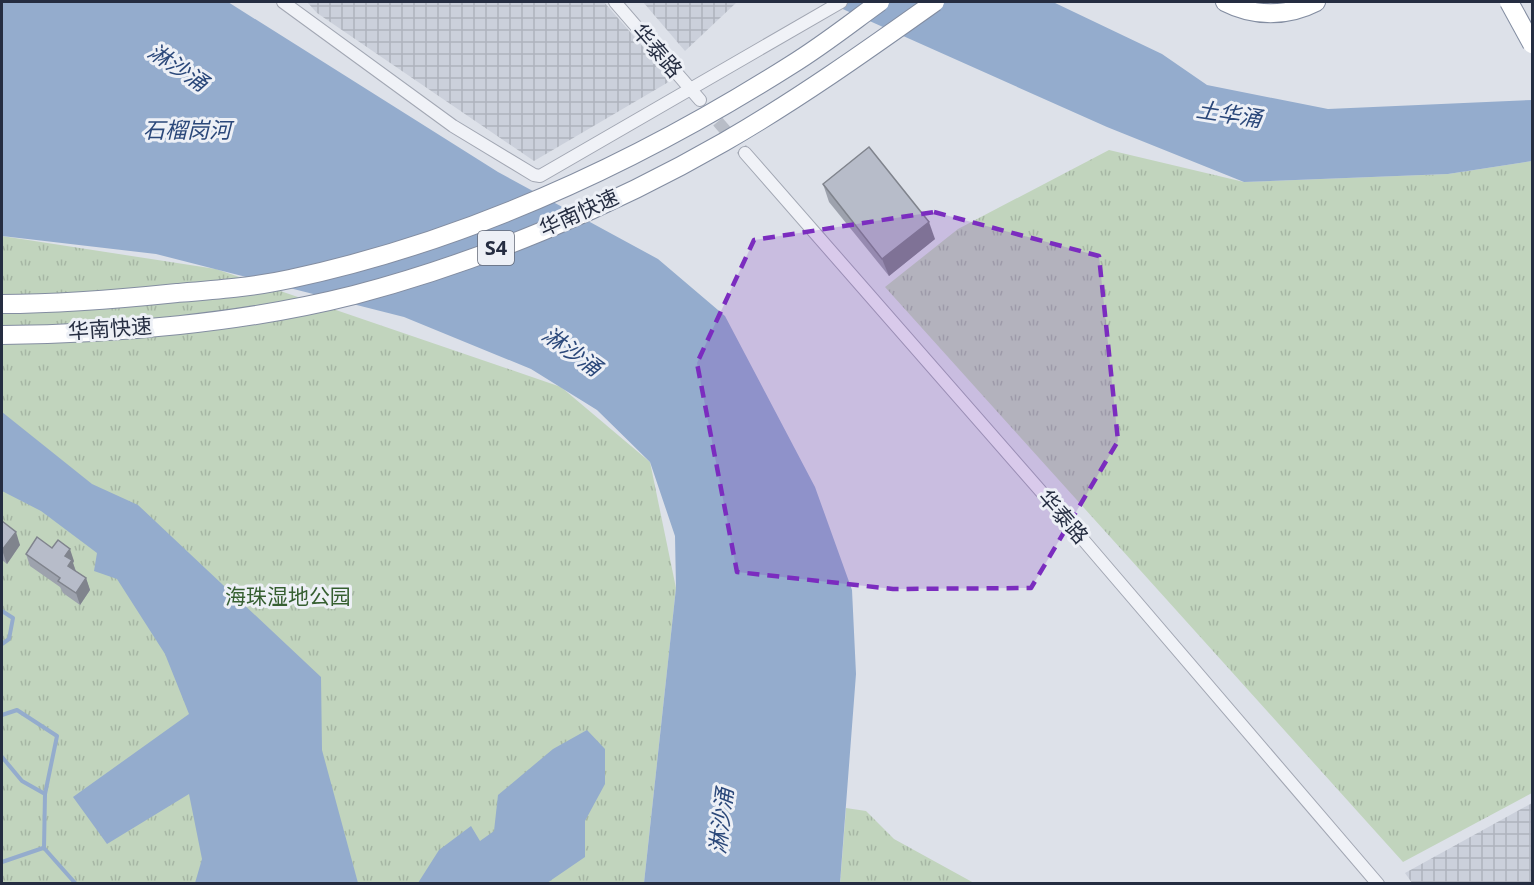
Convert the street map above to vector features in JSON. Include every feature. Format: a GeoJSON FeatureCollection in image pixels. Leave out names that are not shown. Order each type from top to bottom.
{"type":"FeatureCollection","features":[{"type":"Feature","properties":{"kind":"highway","name":"华南快速"},"geometry":{"type":"LineString","coordinates":[[2,304],[50,304],[134,297],[288,280],[343,267],[410,246],[496,215],[624,161],[716,111],[793,64],[880,2]]}},
{"type":"Feature","properties":{"kind":"highway","name":"华南快速"},"geometry":{"type":"LineString","coordinates":[[2,335],[201,322],[269,313],[373,290],[484,253],[626,192],[723,142],[809,90],[935,2]]}},
{"type":"Feature","properties":{"kind":"highway"},"geometry":{"type":"LineString","coordinates":[[1225,2],[1250,11],[1269,14],[1289,12],[1316,2]]}},
{"type":"Feature","properties":{"kind":"highway"},"geometry":{"type":"LineString","coordinates":[[1509,2],[1533,44]]}},
{"type":"Feature","properties":{"kind":"street"},"geometry":{"type":"LineString","coordinates":[[283,2],[453,126],[534,175],[540,176],[689,88],[824,14],[841,2]]}},
{"type":"Feature","properties":{"kind":"street","name":"华泰路"},"geometry":{"type":"LineString","coordinates":[[615,2],[700,100]]}},
{"type":"Feature","properties":{"kind":"street","name":"华泰路"},"geometry":{"type":"LineString","coordinates":[[745,153],[1080,536],[1378,884]]}},
{"type":"Feature","properties":{"kind":"highlighted area"},"geometry":{"type":"Polygon","coordinates":[[[934,212],[1099,256],[1118,441],[1031,588],[893,589],[737,572],[697,363],[754,240],[934,212]]]}},
{"type":"Feature","properties":{"kind":"shaded area"},"geometry":{"type":"Polygon","coordinates":[[[307,2],[604,2],[672,80],[534,161],[317,13],[307,2]]]}},
{"type":"Feature","properties":{"kind":"shaded area"},"geometry":{"type":"Polygon","coordinates":[[[643,2],[737,2],[685,51],[643,2]]]}},
{"type":"Feature","properties":{"kind":"shaded area"},"geometry":{"type":"Polygon","coordinates":[[[1532,803],[1532,883],[1412,883],[1405,873],[1532,803]]]}},
{"type":"Feature","properties":{"kind":"green space"},"geometry":{"type":"Polygon","coordinates":[[[1109,150],[1244,182],[1448,174],[1532,161],[1532,793],[1403,862],[885,287],[958,229],[1109,150]]]}},
{"type":"Feature","properties":{"kind":"green space","name":"海珠湿地公园"},"geometry":{"type":"Polygon","coordinates":[[[2,236],[216,269],[561,387],[650,462],[676,588],[644,883],[2,884],[2,236]]]}},
{"type":"Feature","properties":{"kind":"green space"},"geometry":{"type":"Polygon","coordinates":[[[846,808],[866,811],[894,839],[974,883],[840,884],[846,808]]]}},
{"type":"Feature","properties":{"kind":"water","name":"石榴岗河"},"geometry":{"type":"Polygon","coordinates":[[[2,2],[228,2],[498,172],[658,259],[725,316],[815,487],[852,590],[856,674],[840,883],[644,883],[676,588],[675,536],[650,462],[597,410],[531,369],[404,317],[156,254],[2,236],[2,2]]]}},
{"type":"Feature","properties":{"kind":"water","name":"土华涌"},"geometry":{"type":"Polygon","coordinates":[[[827,2],[1053,2],[1162,54],[1207,85],[1328,109],[1532,100],[1532,161],[1448,174],[1244,182],[1107,127],[827,2]]]}},
{"type":"Feature","properties":{"kind":"water"},"geometry":{"type":"Polygon","coordinates":[[[2,412],[92,484],[138,505],[321,677],[322,750],[358,883],[195,883],[202,859],[189,794],[107,844],[73,797],[189,714],[165,654],[117,579],[94,571],[97,553],[41,511],[2,491],[2,412]]]}},
{"type":"Feature","properties":{"kind":"water"},"geometry":{"type":"Polygon","coordinates":[[[587,730],[605,749],[605,784],[585,821],[585,857],[547,883],[418,883],[439,850],[471,826],[480,841],[494,831],[498,795],[553,749],[587,730]]]}},
{"type":"Feature","properties":{"kind":"building"},"geometry":{"type":"Polygon","coordinates":[[[869,147],[929,222],[882,259],[823,184],[869,147]]]}},
{"type":"Feature","properties":{"kind":"building"},"geometry":{"type":"Polygon","coordinates":[[[2,521],[16,532],[2,550],[2,521]]]}},
{"type":"Feature","properties":{"kind":"building"},"geometry":{"type":"Polygon","coordinates":[[[37,537],[52,548],[58,540],[70,549],[65,556],[72,560],[68,566],[86,578],[76,593],[58,581],[60,578],[26,554],[37,537]]]}},
{"type":"Feature","properties":{"kind":"waterway"},"geometry":{"type":"LineString","coordinates":[[2,611],[13,618],[9,639],[2,644]]}},
{"type":"Feature","properties":{"kind":"waterway"},"geometry":{"type":"LineString","coordinates":[[2,715],[17,710],[57,736],[45,794]]}},
{"type":"Feature","properties":{"kind":"waterway"},"geometry":{"type":"LineString","coordinates":[[2,757],[22,781],[45,794],[44,848],[76,884]]}},
{"type":"Feature","properties":{"kind":"waterway"},"geometry":{"type":"LineString","coordinates":[[2,862],[43,848]]}},
{"type":"Feature","properties":{"kind":"tunnel"},"geometry":{"type":"LineString","coordinates":[[706,108],[745,153]]}},
{"type":"Feature","properties":{"kind":"water label","name":"淋沙涌"},"geometry":{"type":"Point","coordinates":[178,67]}},
{"type":"Feature","properties":{"kind":"water label","name":"淋沙涌"},"geometry":{"type":"Point","coordinates":[572,351]}},
{"type":"Feature","properties":{"kind":"water label","name":"淋沙涌"},"geometry":{"type":"Point","coordinates":[721,821]}}]}
